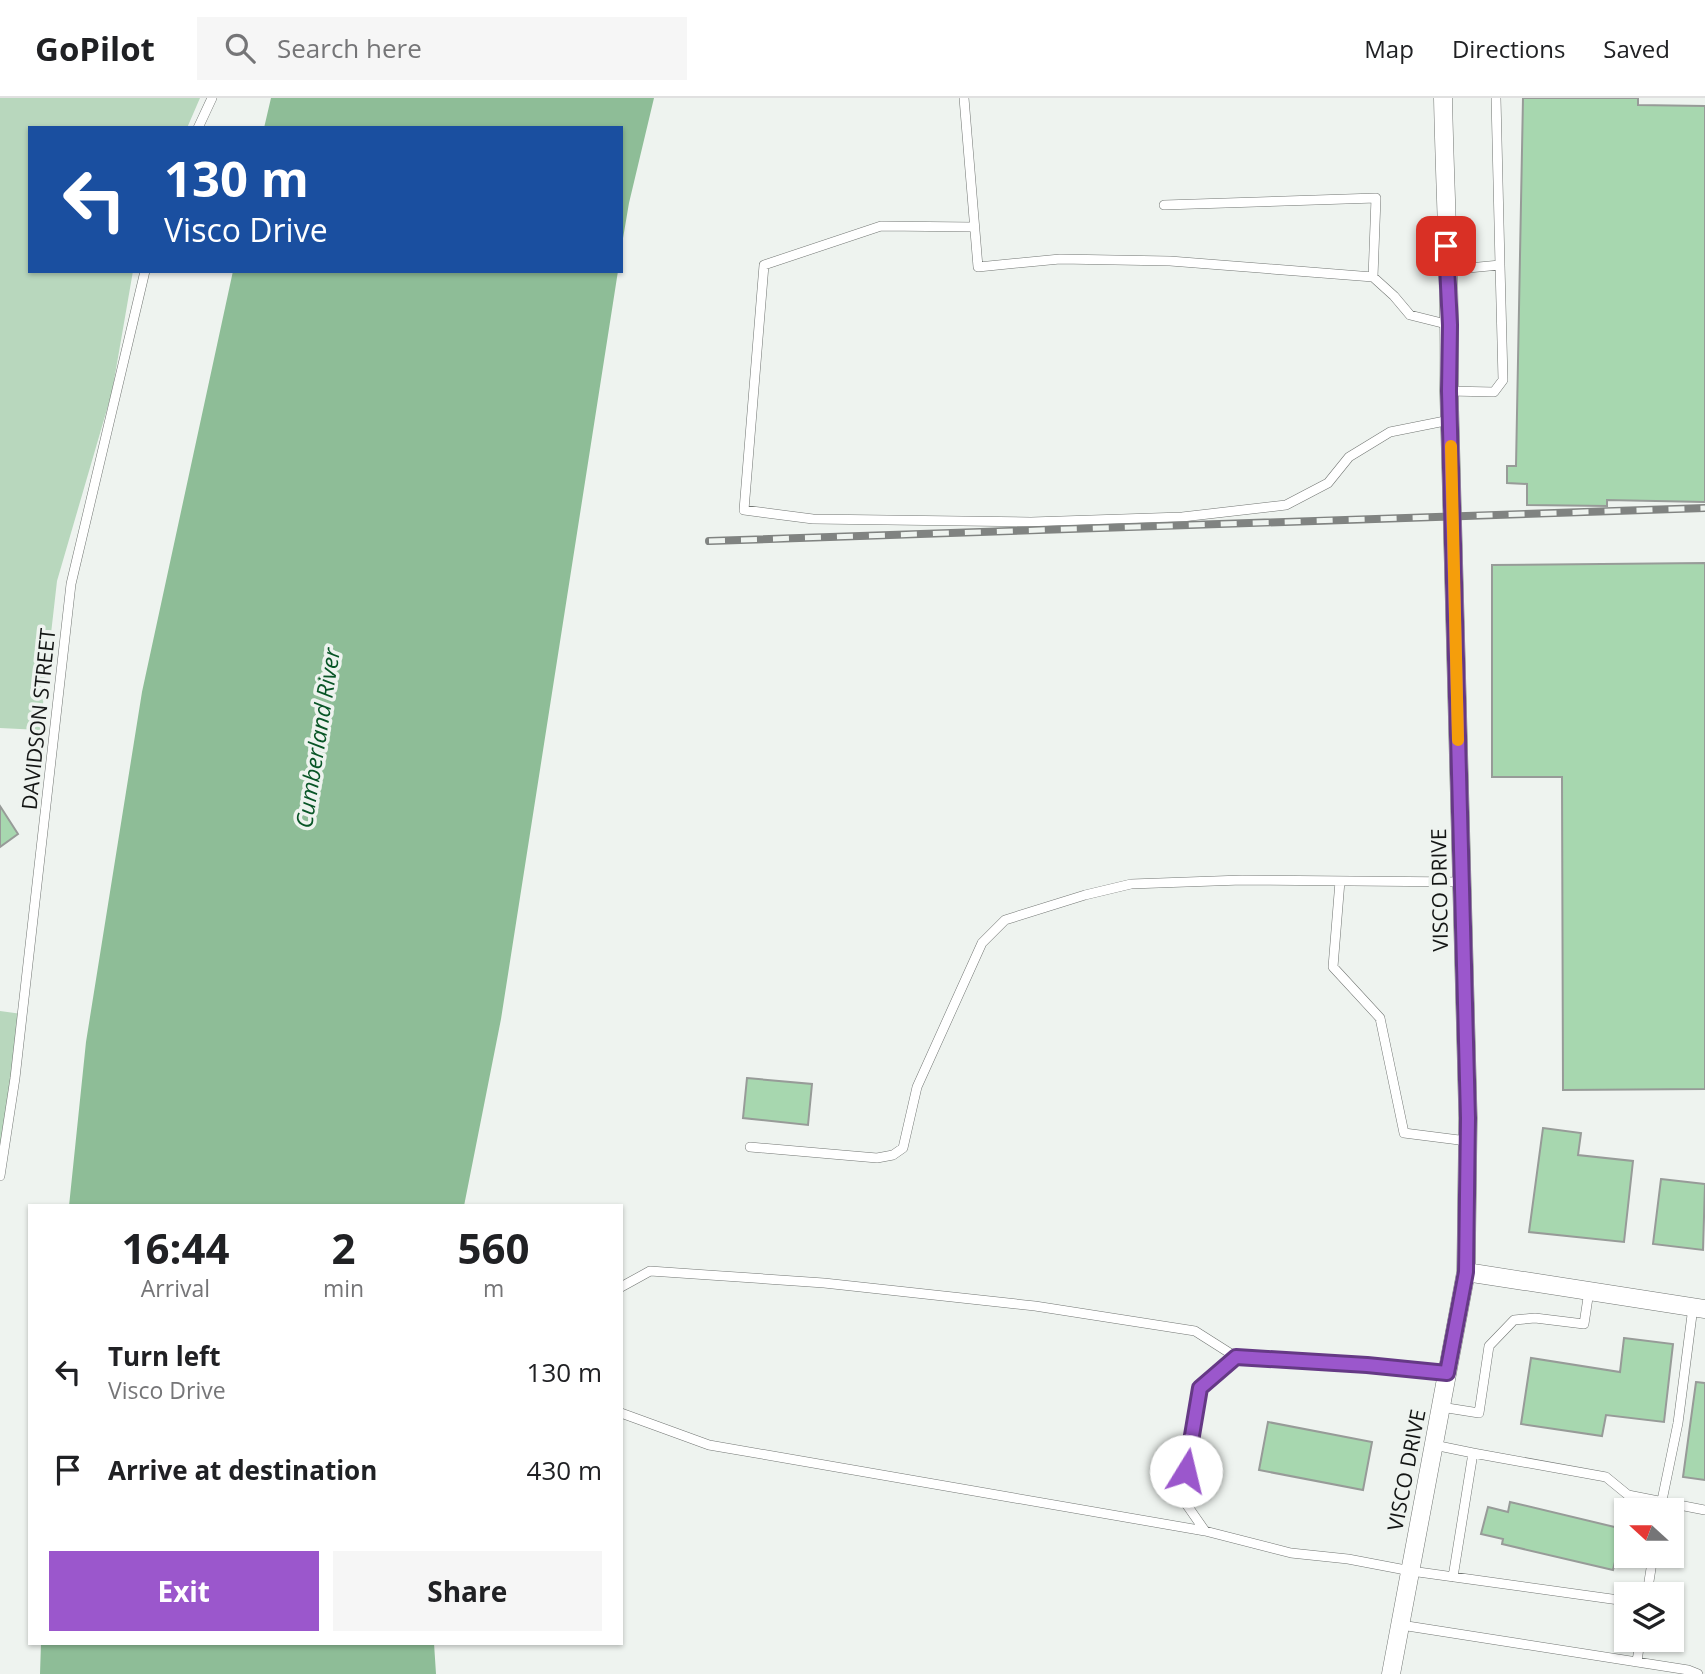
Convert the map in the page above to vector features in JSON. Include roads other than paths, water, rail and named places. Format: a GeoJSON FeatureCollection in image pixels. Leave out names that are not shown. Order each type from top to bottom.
{"type":"FeatureCollection","features":[{"type":"Feature","properties":{"kind":"street","name":"VISCO DRIVE"},"geometry":{"type":"LineString","coordinates":[[1391,1674],[1466,1272],[1467,1141],[1462,882],[1443,98]]}},
{"type":"Feature","properties":{"kind":"street"},"geometry":{"type":"LineString","coordinates":[[1466,1272],[1699,1308]]}},
{"type":"Feature","properties":{"kind":"lane"},"geometry":{"type":"LineString","coordinates":[[199,126],[212,98]]}},
{"type":"Feature","properties":{"kind":"lane"},"geometry":{"type":"LineString","coordinates":[[964,98],[978,267],[1060,259],[1170,261],[1373,277],[1410,315],[1450,325]]}},
{"type":"Feature","properties":{"kind":"lane"},"geometry":{"type":"LineString","coordinates":[[1449,391],[1494,392],[1503,380],[1496,98]]}},
{"type":"Feature","properties":{"kind":"lane"},"geometry":{"type":"LineString","coordinates":[[1164,205],[1376,198],[1373,277]]}},
{"type":"Feature","properties":{"kind":"lane"},"geometry":{"type":"LineString","coordinates":[[974,227],[881,226],[764,265],[744,510],[813,519],[1031,522],[1182,517],[1286,505],[1328,483],[1349,457],[1390,432],[1450,420]]}},
{"type":"Feature","properties":{"kind":"lane"},"geometry":{"type":"LineString","coordinates":[[1447,270],[1500,265]]}},
{"type":"Feature","properties":{"kind":"lane","name":"DAVIDSON STREET"},"geometry":{"type":"LineString","coordinates":[[0,1176],[15,1078],[71,584],[145,273]]}},
{"type":"Feature","properties":{"kind":"lane"},"geometry":{"type":"LineString","coordinates":[[750,1147],[877,1158],[893,1155],[903,1148],[917,1087],[982,943],[1005,920],[1131,884],[1242,880],[1462,882]]}},
{"type":"Feature","properties":{"kind":"lane"},"geometry":{"type":"LineString","coordinates":[[1340,881],[1333,967],[1381,1017],[1404,1133],[1467,1141]]}},
{"type":"Feature","properties":{"kind":"lane"},"geometry":{"type":"LineString","coordinates":[[623,1286],[650,1271],[824,1283],[1035,1306],[1195,1331],[1236,1357],[1447,1373]]}},
{"type":"Feature","properties":{"kind":"lane"},"geometry":{"type":"LineString","coordinates":[[1441,1407],[1479,1413],[1489,1346],[1514,1320],[1535,1318],[1584,1324],[1589,1291]]}},
{"type":"Feature","properties":{"kind":"lane"},"geometry":{"type":"LineString","coordinates":[[1662,1498],[1699,1308]]}},
{"type":"Feature","properties":{"kind":"lane"},"geometry":{"type":"LineString","coordinates":[[1205,1531],[1182,1498],[1200,1388],[1236,1357]]}},
{"type":"Feature","properties":{"kind":"lane"},"geometry":{"type":"LineString","coordinates":[[623,1414],[709,1445],[1205,1531],[1291,1553],[1348,1559],[1411,1571],[1614,1599]]}},
{"type":"Feature","properties":{"kind":"lane"},"geometry":{"type":"LineString","coordinates":[[1434,1445],[1606,1477],[1628,1495],[1638,1498]]}},
{"type":"Feature","properties":{"kind":"lane"},"geometry":{"type":"LineString","coordinates":[[1453,1577],[1473,1453]]}},
{"type":"Feature","properties":{"kind":"lane"},"geometry":{"type":"LineString","coordinates":[[1684,1508],[1705,1510]]}},
{"type":"Feature","properties":{"kind":"lane"},"geometry":{"type":"LineString","coordinates":[[1401,1625],[1698,1674]]}},
{"type":"Feature","properties":{"kind":"lane"},"geometry":{"type":"LineString","coordinates":[[1637,1662],[1638,1652]]}},
{"type":"Feature","properties":{"kind":"water"},"geometry":{"type":"Polygon","coordinates":[[[271,98],[654,98],[623,238],[623,126],[264,126],[271,98]]]}},
{"type":"Feature","properties":{"kind":"water","name":"Cumberland River"},"geometry":{"type":"Polygon","coordinates":[[[233,273],[618,273],[501,1019],[464,1204],[69,1204],[86,1042],[142,692],[233,273]]]}},
{"type":"Feature","properties":{"kind":"water"},"geometry":{"type":"Polygon","coordinates":[[[41,1645],[434,1645],[436,1674],[40,1674],[41,1645]]]}},
{"type":"Feature","properties":{"kind":"railway"},"geometry":{"type":"LineString","coordinates":[[709,541],[1705,508]]}}]}
